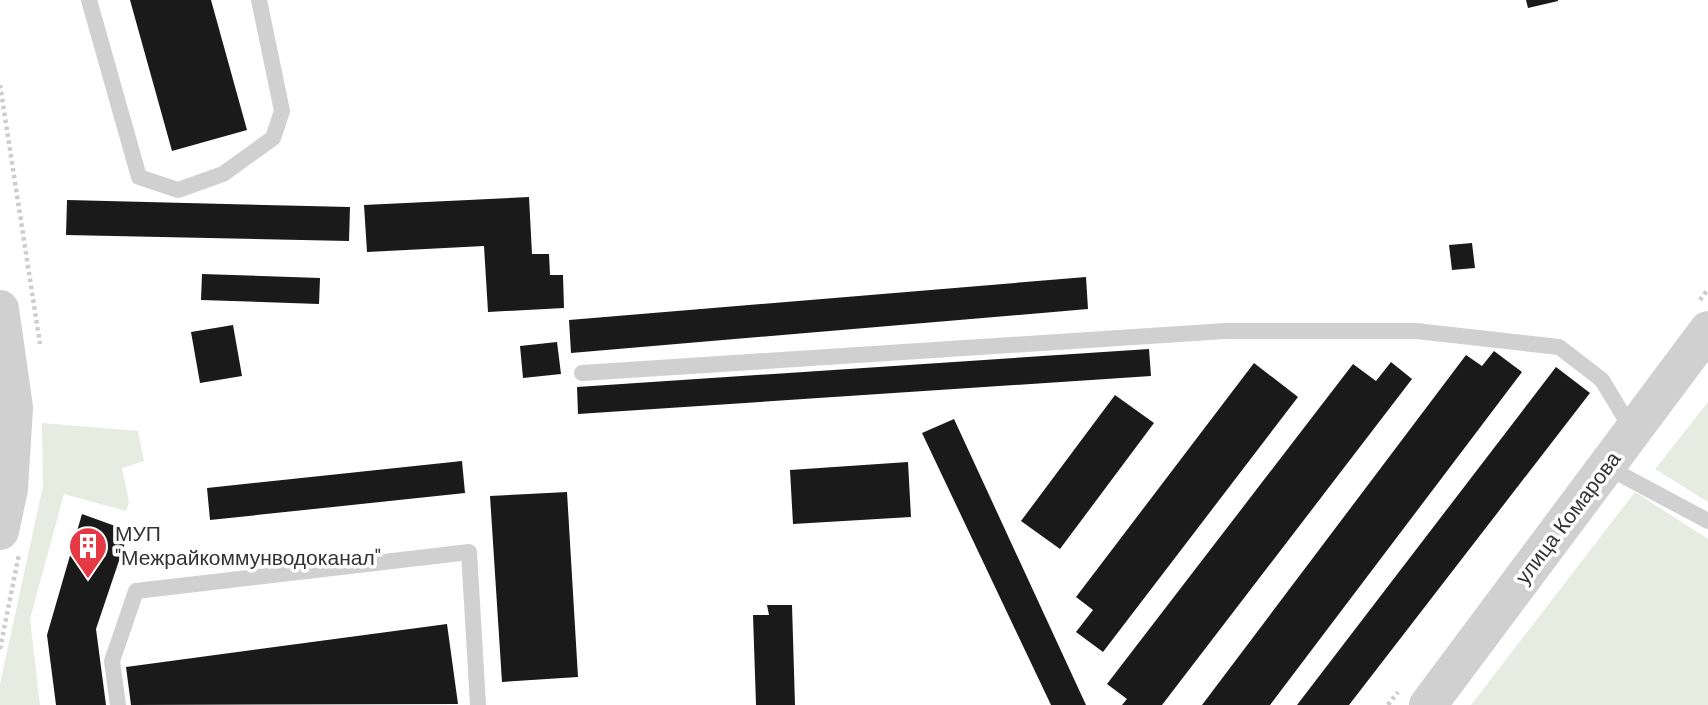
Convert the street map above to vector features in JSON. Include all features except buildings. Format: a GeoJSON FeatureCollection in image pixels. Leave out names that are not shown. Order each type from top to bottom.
{"type":"FeatureCollection","features":[{"type":"Feature","properties":{"kind":"street"},"geometry":{"type":"LineString","coordinates":[[0,531],[7,409],[1,320]]}},
{"type":"Feature","properties":{"kind":"street","name":"улица Комарова"},"geometry":{"type":"LineString","coordinates":[[1428,705],[1708,330]]}},
{"type":"Feature","properties":{"kind":"lane"},"geometry":{"type":"LineString","coordinates":[[89,0],[139,177],[178,190],[223,174],[272,138],[282,111],[259,0]]}},
{"type":"Feature","properties":{"kind":"lane"},"geometry":{"type":"LineString","coordinates":[[582,373],[1225,331],[1416,331],[1559,347],[1602,380],[1633,432]]}},
{"type":"Feature","properties":{"kind":"lane"},"geometry":{"type":"LineString","coordinates":[[1607,467],[1708,521]]}},
{"type":"Feature","properties":{"kind":"lane"},"geometry":{"type":"LineString","coordinates":[[118,705],[111,661],[136,592],[469,552],[478,705]]}},
{"type":"Feature","properties":{"kind":"shaded area"},"geometry":{"type":"Polygon","coordinates":[[[1708,402],[1708,502],[1655,469],[1708,402]]]}},
{"type":"Feature","properties":{"kind":"shaded area"},"geometry":{"type":"Polygon","coordinates":[[[42,423],[138,431],[144,461],[122,468],[129,502],[126,511],[64,494],[30,619],[40,705],[0,705],[0,684],[43,486],[42,423]]]}},
{"type":"Feature","properties":{"kind":"shaded area"},"geometry":{"type":"Polygon","coordinates":[[[1635,492],[1708,539],[1708,705],[1471,705],[1635,492]]]}},
{"type":"Feature","properties":{"kind":"place","name":"МУП \"Межрайкоммунводоканал\""},"geometry":{"type":"Point","coordinates":[88,580]}}]}
